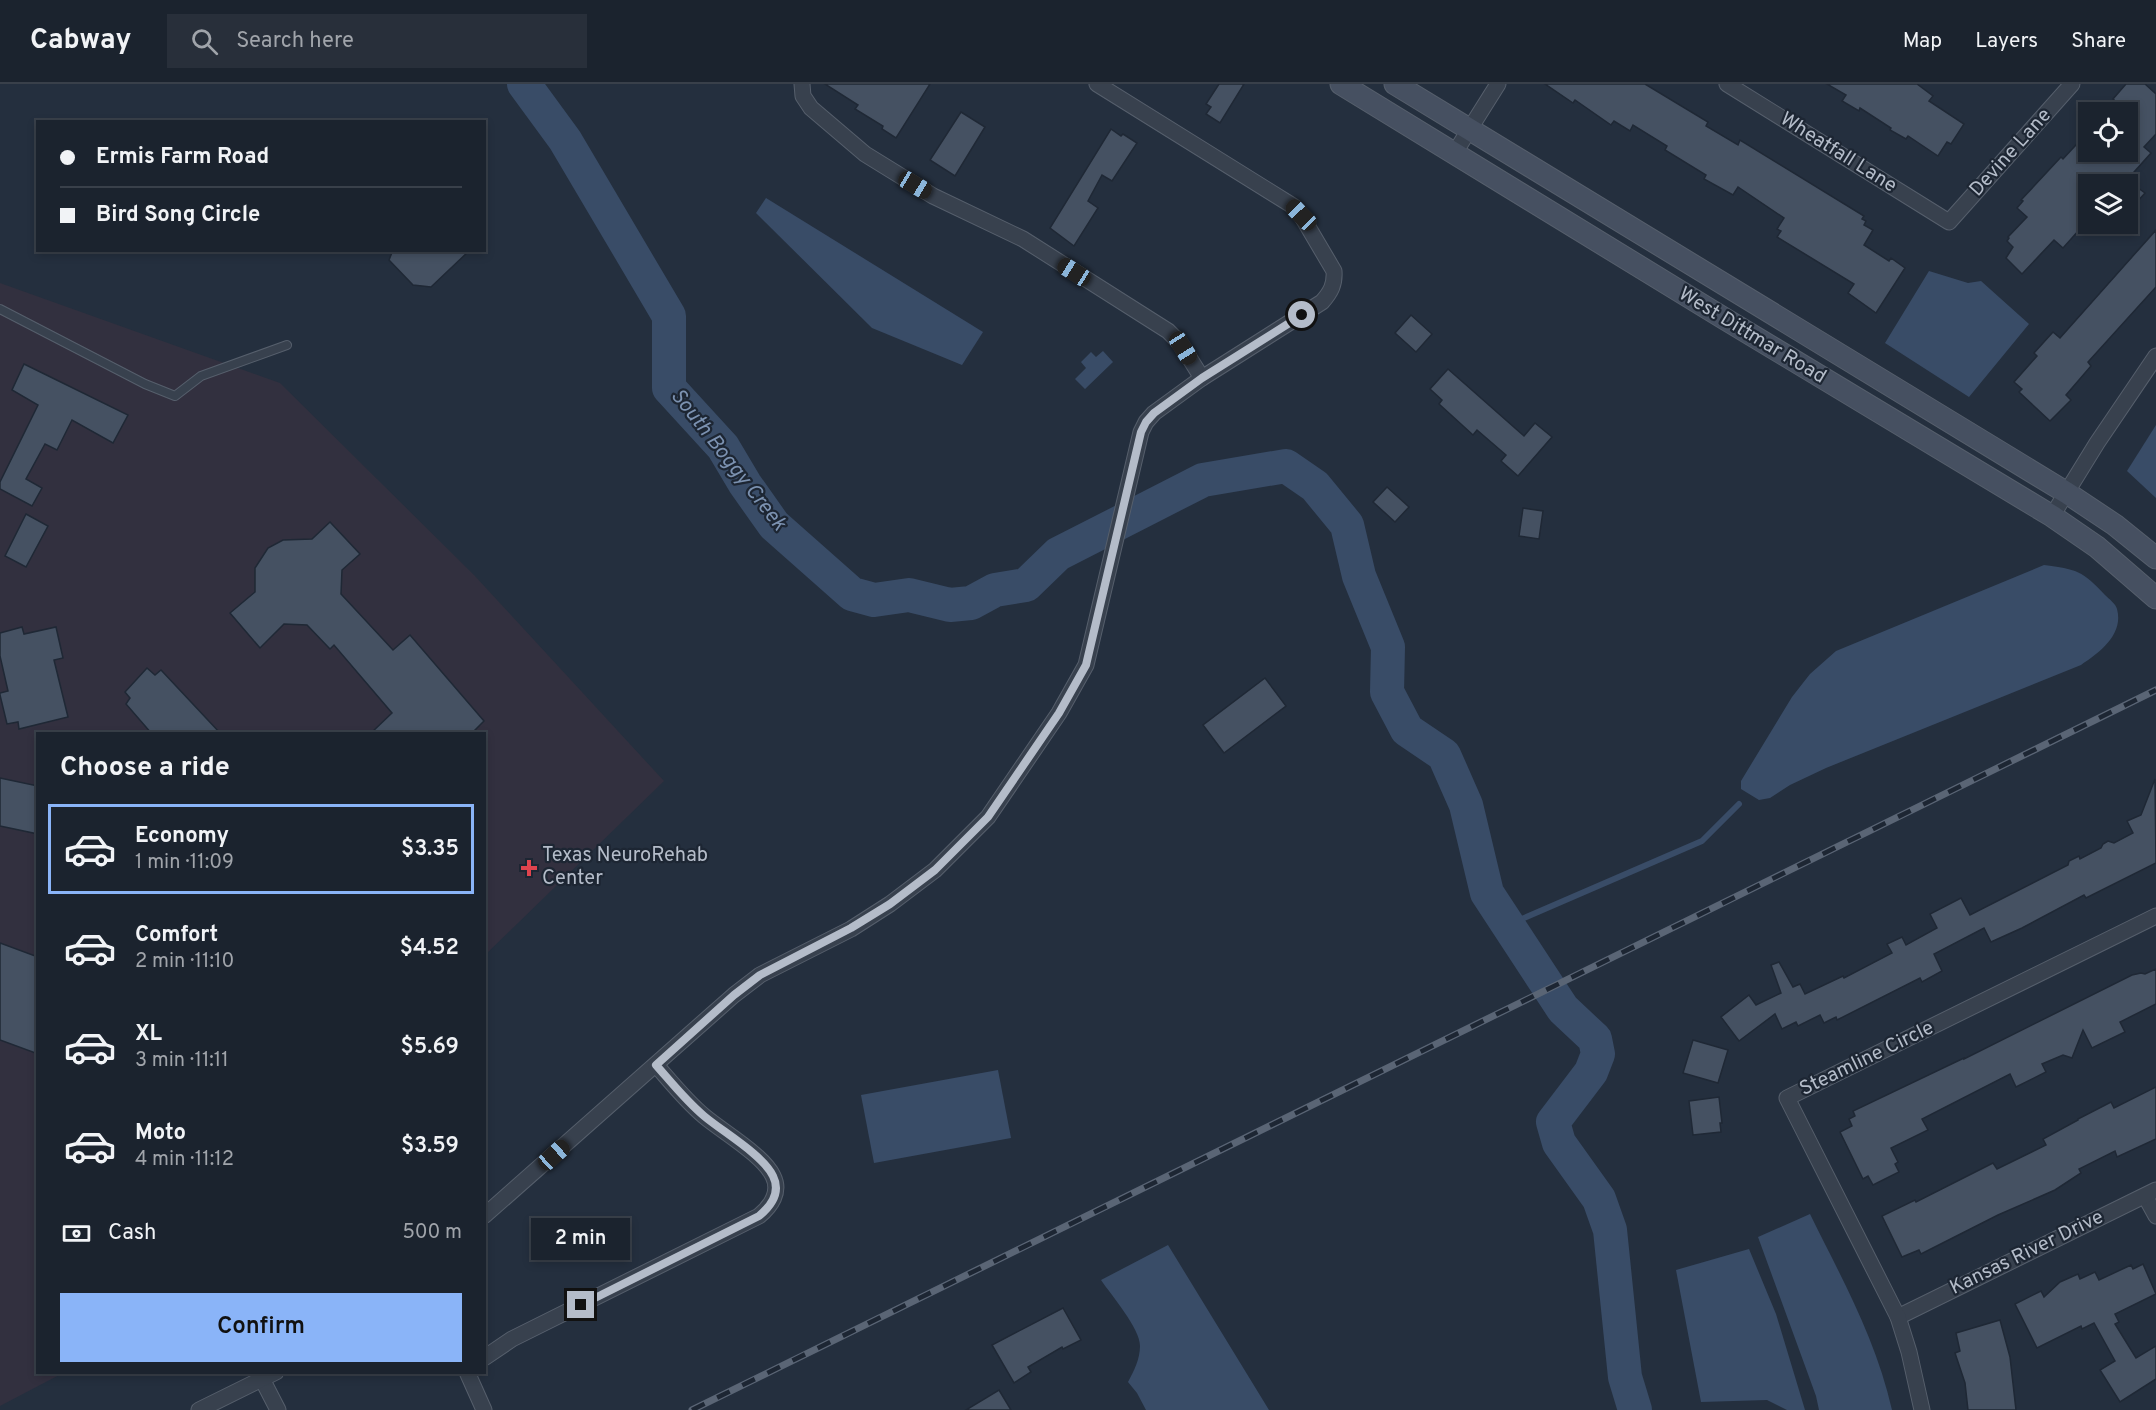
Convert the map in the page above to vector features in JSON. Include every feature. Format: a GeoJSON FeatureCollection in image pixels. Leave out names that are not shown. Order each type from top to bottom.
{"type":"FeatureCollection","features":[{"type":"Feature","properties":{"kind":"street"},"geometry":{"type":"LineString","coordinates":[[486,1214],[734,995],[760,975],[851,928],[890,904],[935,870],[988,817],[1059,713],[1086,665],[1139,442],[1146,422],[1154,413],[1202,378],[1322,302],[1330,293],[1335,281],[1334,271],[1301,215],[1293,206],[1097,84]]}},
{"type":"Feature","properties":{"kind":"street","name":"West Dittmar Road"},"geometry":{"type":"LineString","coordinates":[[1341,84],[2052,516],[2097,547],[2156,598]]}},
{"type":"Feature","properties":{"kind":"street","name":"West Dittmar Road"},"geometry":{"type":"LineString","coordinates":[[1395,84],[2067,493],[2115,525],[2156,558]]}},
{"type":"Feature","properties":{"kind":"street"},"geometry":{"type":"LineString","coordinates":[[1454,154],[1498,84]]}},
{"type":"Feature","properties":{"kind":"street","name":"Wheatfall Lane"},"geometry":{"type":"LineString","coordinates":[[1727,84],[1949,222]]}},
{"type":"Feature","properties":{"kind":"street","name":"Devine Lane"},"geometry":{"type":"LineString","coordinates":[[1949,222],[2072,84]]}},
{"type":"Feature","properties":{"kind":"street"},"geometry":{"type":"LineString","coordinates":[[803,90],[811,108],[865,154],[933,196],[1023,239],[1168,331],[1180,343],[1202,378]]}},
{"type":"Feature","properties":{"kind":"street"},"geometry":{"type":"LineString","coordinates":[[2052,516],[2097,443],[2156,356]]}},
{"type":"Feature","properties":{"kind":"street","name":"Steamline Circle"},"geometry":{"type":"LineString","coordinates":[[1922,1410],[1909,1352],[1898,1317],[1787,1098],[2156,916]]}},
{"type":"Feature","properties":{"kind":"street"},"geometry":{"type":"LineString","coordinates":[[486,1357],[512,1339],[759,1216],[770,1207],[776,1193],[774,1178],[765,1163],[701,1114],[656,1065]]}},
{"type":"Feature","properties":{"kind":"street"},"geometry":{"type":"LineString","coordinates":[[2150,1193],[2156,1216]]}},
{"type":"Feature","properties":{"kind":"street","name":"Kansas River Drive"},"geometry":{"type":"LineString","coordinates":[[1898,1317],[2150,1193]]}},
{"type":"Feature","properties":{"kind":"street"},"geometry":{"type":"LineString","coordinates":[[467,1374],[484,1410]]}},
{"type":"Feature","properties":{"kind":"street"},"geometry":{"type":"LineString","coordinates":[[199,1410],[269,1376],[278,1410]]}},
{"type":"Feature","properties":{"kind":"lane"},"geometry":{"type":"LineString","coordinates":[[0,309],[145,384],[175,396],[201,376],[287,345]]}},
{"type":"Feature","properties":{"kind":"shaded area","name":"Texas NeuroRehab Center"},"geometry":{"type":"Polygon","coordinates":[[[0,283],[280,383],[474,575],[664,781],[486,954],[486,732],[36,732],[36,1374],[61,1374],[0,1406],[0,283]]]}},
{"type":"Feature","properties":{"kind":"water"},"geometry":{"type":"Polygon","coordinates":[[[766,198],[983,332],[962,365],[872,328],[756,213],[766,198]]]}},
{"type":"Feature","properties":{"kind":"water"},"geometry":{"type":"Polygon","coordinates":[[[1929,271],[1968,283],[1981,281],[2029,324],[1969,397],[1885,343],[1929,271]]]}},
{"type":"Feature","properties":{"kind":"water"},"geometry":{"type":"Polygon","coordinates":[[[1103,351],[1113,362],[1085,389],[1075,379],[1086,368],[1081,362],[1091,352],[1096,357],[1103,351]]]}},
{"type":"Feature","properties":{"kind":"water"},"geometry":{"type":"Polygon","coordinates":[[[2156,425],[2156,498],[2127,471],[2156,425]]]}},
{"type":"Feature","properties":{"kind":"water"},"geometry":{"type":"Polygon","coordinates":[[[2044,565],[2078,572],[2097,587],[2116,607],[2118,618],[2113,635],[2102,649],[2088,660],[2081,665],[1826,768],[1790,785],[1770,798],[1759,800],[1741,789],[1741,781],[1792,697],[1810,674],[1836,651],[2044,565]]]}},
{"type":"Feature","properties":{"kind":"water"},"geometry":{"type":"Polygon","coordinates":[[[998,1070],[1011,1138],[874,1163],[861,1095],[998,1070]]]}},
{"type":"Feature","properties":{"kind":"water"},"geometry":{"type":"Polygon","coordinates":[[[1810,1214],[1867,1334],[1892,1410],[1819,1410],[1816,1396],[1758,1237],[1810,1214]]]}},
{"type":"Feature","properties":{"kind":"water"},"geometry":{"type":"Polygon","coordinates":[[[1168,1245],[1269,1410],[1146,1410],[1128,1382],[1139,1356],[1139,1339],[1130,1321],[1101,1280],[1168,1245]]]}},
{"type":"Feature","properties":{"kind":"water"},"geometry":{"type":"Polygon","coordinates":[[[1749,1249],[1776,1314],[1805,1410],[1787,1410],[1767,1400],[1701,1402],[1676,1270],[1749,1249]]]}},
{"type":"Feature","properties":{"kind":"building"},"geometry":{"type":"Polygon","coordinates":[[[825,84],[930,84],[896,138],[882,129],[883,126],[855,109],[858,105],[825,84]]]}},
{"type":"Feature","properties":{"kind":"building"},"geometry":{"type":"Polygon","coordinates":[[[1219,84],[1244,84],[1220,123],[1206,114],[1211,107],[1206,104],[1219,84]]]}},
{"type":"Feature","properties":{"kind":"building"},"geometry":{"type":"Polygon","coordinates":[[[1545,84],[1645,84],[1708,122],[1706,126],[1738,145],[1740,140],[1864,216],[1862,219],[1866,221],[1864,225],[1873,230],[1864,245],[1889,261],[1891,258],[1905,268],[1876,313],[1848,293],[1854,284],[1777,237],[1781,231],[1777,229],[1784,218],[1738,187],[1733,195],[1704,179],[1706,175],[1665,150],[1667,146],[1633,125],[1630,131],[1614,121],[1611,125],[1575,100],[1573,103],[1545,84]]]}},
{"type":"Feature","properties":{"kind":"building"},"geometry":{"type":"Polygon","coordinates":[[[1827,84],[1917,84],[1933,96],[1929,101],[1964,124],[1951,144],[1947,142],[1938,156],[1908,136],[1906,139],[1890,130],[1891,128],[1860,108],[1859,111],[1842,101],[1846,95],[1827,84]]]}},
{"type":"Feature","properties":{"kind":"building"},"geometry":{"type":"Polygon","coordinates":[[[2126,84],[2145,84],[2156,94],[2156,134],[2144,147],[2151,153],[2132,174],[2078,174],[2078,231],[2063,248],[2054,240],[2022,274],[2006,258],[2013,247],[2007,241],[2008,237],[2027,217],[2017,208],[2023,201],[2021,200],[2061,157],[2063,159],[2078,143],[2078,162],[2138,162],[2138,102],[2116,102],[2113,99],[2126,84]]]}},
{"type":"Feature","properties":{"kind":"building"},"geometry":{"type":"Polygon","coordinates":[[[961,112],[985,127],[955,176],[930,160],[961,112]]]}},
{"type":"Feature","properties":{"kind":"building"},"geometry":{"type":"Polygon","coordinates":[[[1111,129],[1137,143],[1112,181],[1102,175],[1088,201],[1098,208],[1074,246],[1050,228],[1111,129]]]}},
{"type":"Feature","properties":{"kind":"building"},"geometry":{"type":"Polygon","coordinates":[[[2138,188],[2145,193],[2138,201],[2138,188]]]}},
{"type":"Feature","properties":{"kind":"building"},"geometry":{"type":"Polygon","coordinates":[[[2156,230],[2156,287],[2088,362],[2091,366],[2066,395],[2071,400],[2050,421],[2019,392],[2022,389],[2014,382],[2037,356],[2034,353],[2053,332],[2060,338],[2156,230]]]}},
{"type":"Feature","properties":{"kind":"building"},"geometry":{"type":"Polygon","coordinates":[[[392,252],[468,252],[431,287],[413,285],[389,260],[392,252]]]}},
{"type":"Feature","properties":{"kind":"building"},"geometry":{"type":"Polygon","coordinates":[[[1411,315],[1432,334],[1416,352],[1395,333],[1411,315]]]}},
{"type":"Feature","properties":{"kind":"building"},"geometry":{"type":"Polygon","coordinates":[[[24,364],[128,415],[113,443],[72,420],[57,450],[45,444],[26,479],[42,488],[32,506],[0,489],[0,482],[38,405],[12,390],[24,364]]]}},
{"type":"Feature","properties":{"kind":"building"},"geometry":{"type":"Polygon","coordinates":[[[1448,369],[1524,436],[1535,423],[1552,437],[1518,476],[1501,461],[1506,455],[1477,430],[1473,435],[1439,404],[1442,400],[1430,389],[1448,369]]]}},
{"type":"Feature","properties":{"kind":"building"},"geometry":{"type":"Polygon","coordinates":[[[1387,487],[1409,507],[1395,522],[1373,502],[1387,487]]]}},
{"type":"Feature","properties":{"kind":"building"},"geometry":{"type":"Polygon","coordinates":[[[1523,508],[1543,511],[1539,539],[1519,536],[1523,508]]]}},
{"type":"Feature","properties":{"kind":"building"},"geometry":{"type":"Polygon","coordinates":[[[26,514],[48,526],[26,567],[5,556],[26,514]]]}},
{"type":"Feature","properties":{"kind":"building"},"geometry":{"type":"Polygon","coordinates":[[[330,522],[360,554],[342,570],[341,594],[393,650],[410,635],[484,721],[473,732],[372,732],[392,713],[334,645],[330,649],[307,625],[284,624],[260,648],[230,613],[255,592],[255,568],[268,548],[283,540],[312,539],[330,522]]]}},
{"type":"Feature","properties":{"kind":"building"},"geometry":{"type":"Polygon","coordinates":[[[22,627],[24,634],[56,627],[63,658],[54,660],[68,717],[19,729],[18,722],[7,724],[0,695],[8,691],[0,656],[0,633],[22,627]]]}},
{"type":"Feature","properties":{"kind":"building"},"geometry":{"type":"Polygon","coordinates":[[[147,668],[155,675],[161,670],[219,732],[150,732],[126,704],[130,698],[125,692],[147,668]]]}},
{"type":"Feature","properties":{"kind":"building"},"geometry":{"type":"Polygon","coordinates":[[[1265,678],[1286,706],[1224,753],[1203,725],[1265,678]]]}},
{"type":"Feature","properties":{"kind":"building"},"geometry":{"type":"Polygon","coordinates":[[[0,778],[36,786],[36,834],[0,826],[0,778]]]}},
{"type":"Feature","properties":{"kind":"building"},"geometry":{"type":"Polygon","coordinates":[[[2155,779],[2156,863],[2086,898],[2084,895],[1991,942],[1984,928],[1934,954],[1942,971],[1922,982],[1920,978],[1837,1020],[1836,1017],[1824,1023],[1820,1015],[1798,1026],[1796,1022],[1782,1029],[1775,1014],[1739,1041],[1721,1017],[1749,995],[1756,1005],[1781,993],[1771,965],[1779,962],[1793,987],[1800,984],[1805,994],[1843,976],[1844,978],[1892,953],[1887,944],[1902,937],[1906,945],[1937,928],[1930,914],[1961,898],[1970,915],[2068,865],[2069,861],[2079,856],[2080,859],[2101,848],[2108,841],[2114,843],[2133,833],[2127,821],[2141,815],[2155,779]]]}},
{"type":"Feature","properties":{"kind":"building"},"geometry":{"type":"Polygon","coordinates":[[[0,943],[36,956],[36,1053],[0,1040],[0,943]]]}},
{"type":"Feature","properties":{"kind":"building"},"geometry":{"type":"Polygon","coordinates":[[[2156,969],[2156,1004],[2120,1022],[2125,1032],[2092,1048],[2083,1030],[2072,1058],[2063,1055],[2042,1064],[2046,1072],[2016,1087],[2010,1074],[1922,1119],[1928,1130],[1891,1148],[1898,1162],[1895,1164],[1899,1172],[1873,1185],[1868,1176],[1863,1179],[1840,1132],[1852,1126],[1849,1119],[1855,1116],[1853,1111],[1964,1059],[2132,975],[2145,974],[2156,969]]]}},
{"type":"Feature","properties":{"kind":"building"},"geometry":{"type":"Polygon","coordinates":[[[1693,1040],[1728,1050],[1718,1083],[1683,1073],[1693,1040]]]}},
{"type":"Feature","properties":{"kind":"building"},"geometry":{"type":"Polygon","coordinates":[[[2156,1087],[2156,1139],[2117,1157],[2115,1151],[2079,1169],[2081,1173],[2055,1190],[1998,1215],[1921,1254],[1919,1250],[1902,1257],[1882,1216],[1915,1200],[1916,1202],[1993,1163],[1997,1169],[2046,1145],[2043,1139],[2078,1119],[2111,1102],[2114,1108],[2156,1087]]]}},
{"type":"Feature","properties":{"kind":"building"},"geometry":{"type":"Polygon","coordinates":[[[1719,1097],[1721,1132],[1693,1135],[1689,1101],[1719,1097]]]}},
{"type":"Feature","properties":{"kind":"building"},"geometry":{"type":"Polygon","coordinates":[[[2143,1264],[2156,1294],[2115,1314],[2119,1322],[2115,1324],[2136,1358],[2156,1346],[2156,1379],[2120,1402],[2100,1370],[2115,1361],[2094,1323],[2082,1329],[2081,1326],[2037,1348],[2015,1304],[2041,1291],[2044,1297],[2060,1282],[2078,1274],[2080,1279],[2095,1272],[2099,1280],[2131,1265],[2133,1269],[2143,1264]]]}},
{"type":"Feature","properties":{"kind":"building"},"geometry":{"type":"Polygon","coordinates":[[[1063,1308],[1081,1340],[1063,1349],[1062,1347],[1028,1367],[1031,1372],[1014,1383],[992,1345],[1063,1308]]]}},
{"type":"Feature","properties":{"kind":"building"},"geometry":{"type":"Polygon","coordinates":[[[2000,1320],[2010,1357],[2016,1410],[1968,1410],[1965,1383],[1955,1353],[1960,1351],[1956,1333],[2000,1320]]]}},
{"type":"Feature","properties":{"kind":"building"},"geometry":{"type":"Polygon","coordinates":[[[999,1390],[1011,1410],[966,1410],[999,1390]]]}},
{"type":"Feature","properties":{"kind":"waterway","name":"South Boggy Creek"},"geometry":{"type":"LineString","coordinates":[[524,84],[565,140],[669,316],[669,388],[723,447],[745,484],[774,525],[852,594],[874,600],[909,595],[950,605],[971,603],[995,590],[1026,585],[1058,554],[1203,480],[1286,466],[1315,486],[1347,525],[1359,576],[1388,647],[1387,692],[1407,730],[1444,755],[1466,805],[1487,893],[1563,1009],[1595,1039],[1598,1054],[1591,1072],[1553,1122],[1559,1143],[1599,1199],[1610,1230],[1625,1377],[1635,1410]]}},
{"type":"Feature","properties":{"kind":"waterway"},"geometry":{"type":"LineString","coordinates":[[1508,925],[1702,841],[1739,804]]}},
{"type":"Feature","properties":{"kind":"railway"},"geometry":{"type":"LineString","coordinates":[[692,1410],[2156,690]]}},
{"type":"Feature","properties":{"kind":"place","name":"Texas NeuroRehab Center"},"geometry":{"type":"Point","coordinates":[529,868]}},
{"type":"Feature","properties":{"kind":"route"},"geometry":{"type":"LineString","coordinates":[[581,1305],[759,1216],[770,1207],[776,1193],[774,1178],[765,1163],[701,1114],[656,1065],[734,995],[760,975],[851,928],[890,904],[935,870],[988,817],[1059,713],[1086,665],[1141,432],[1146,422],[1154,413],[1202,378],[1302,315]]}}]}
